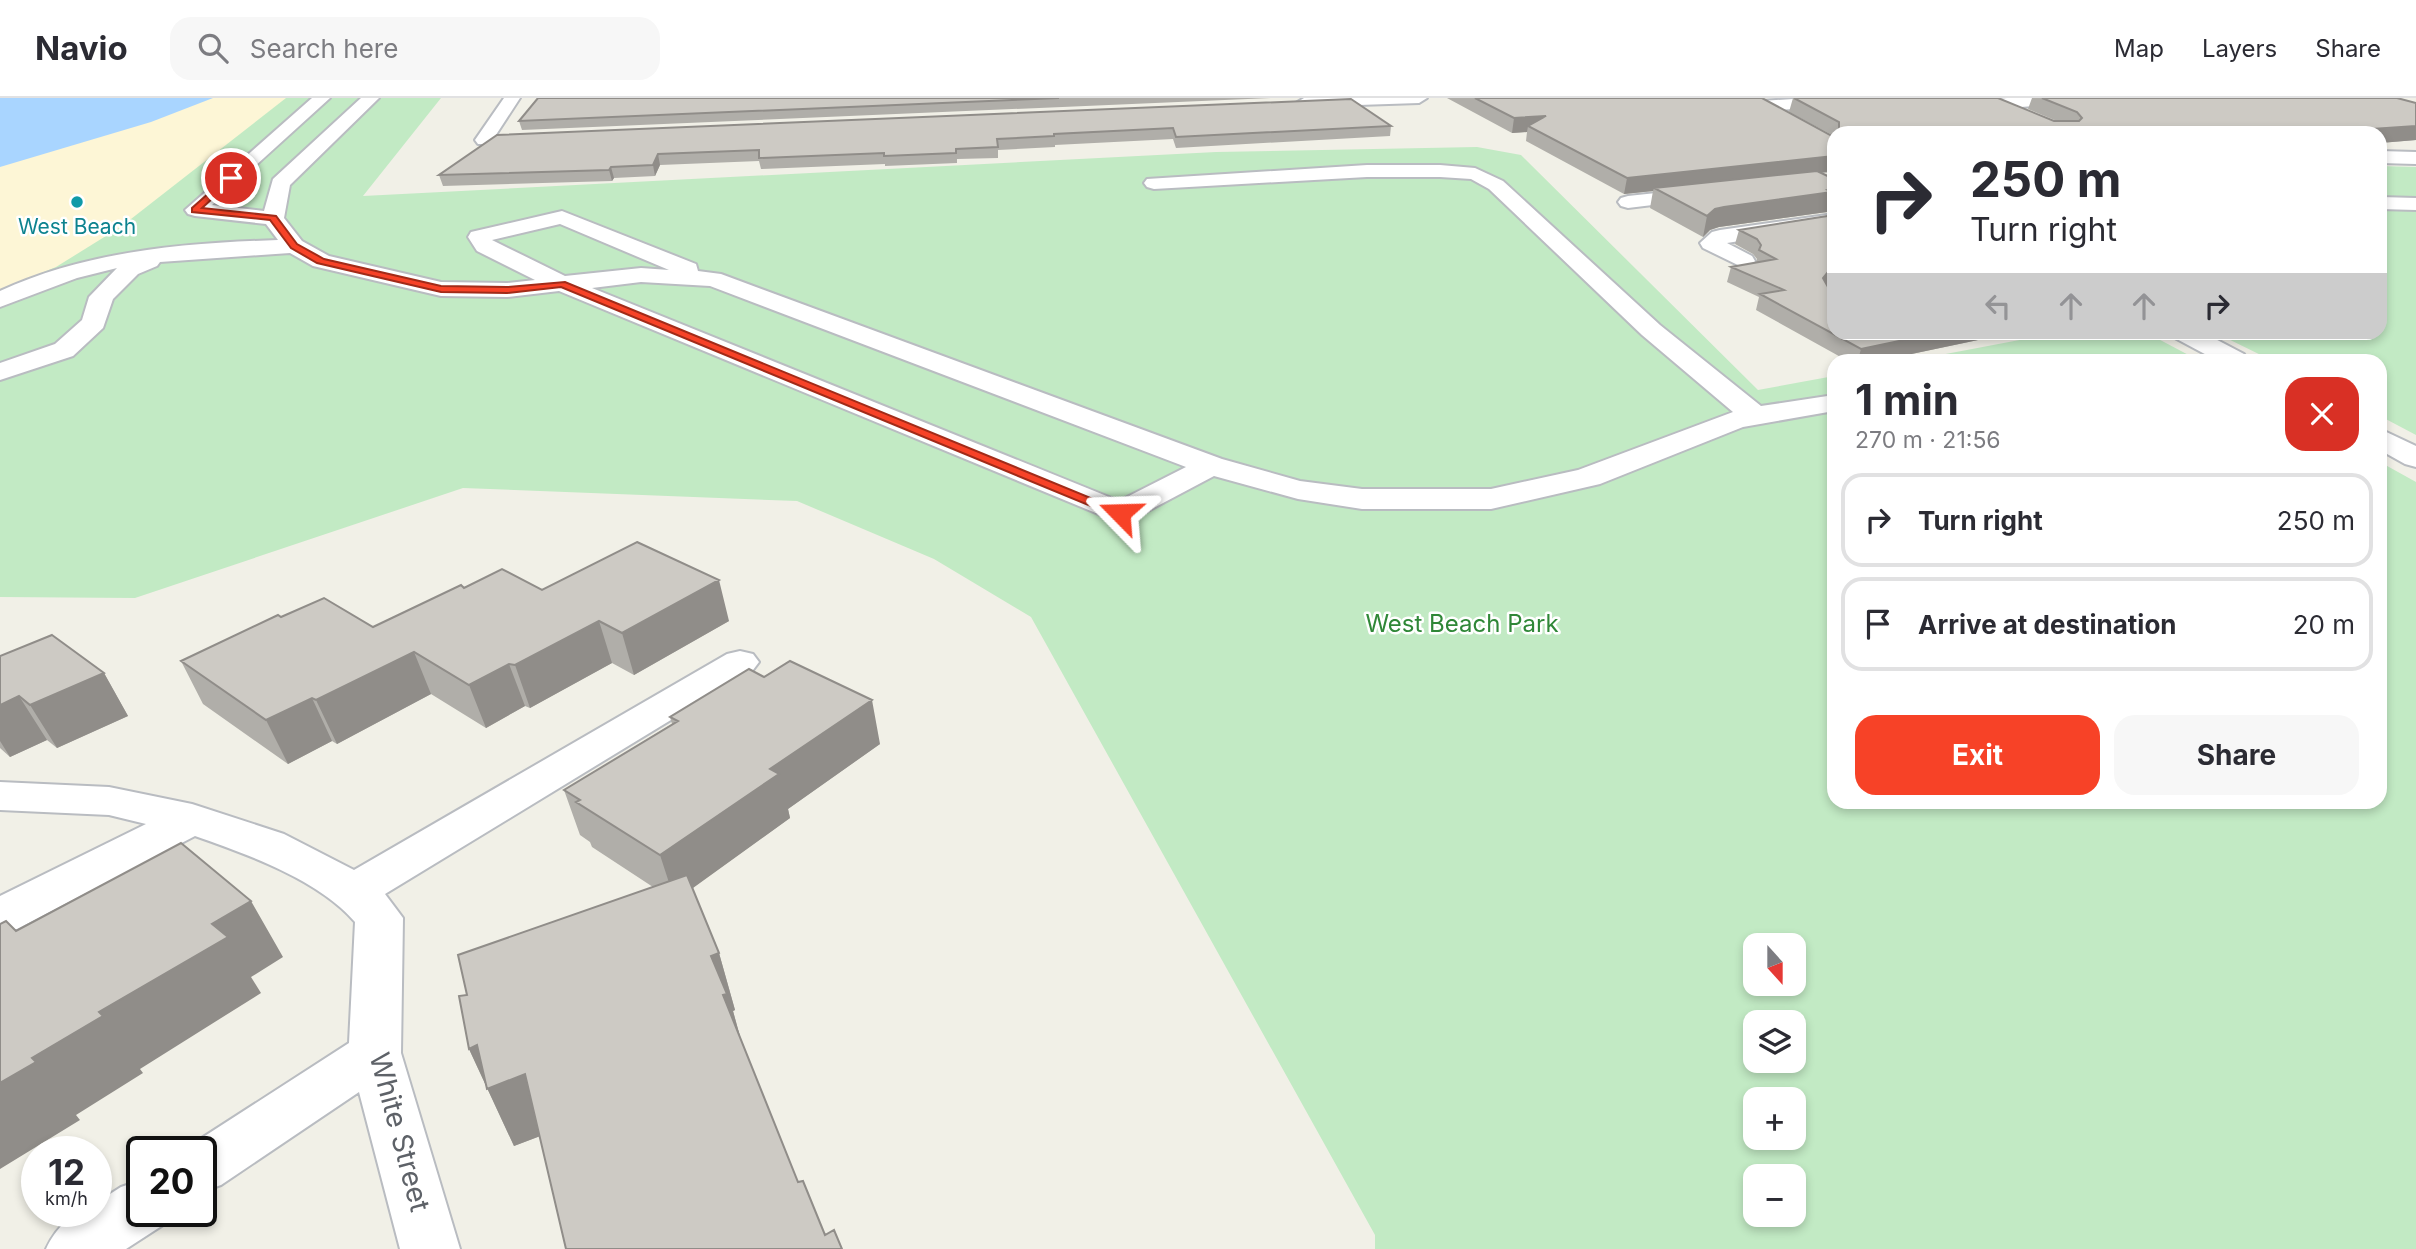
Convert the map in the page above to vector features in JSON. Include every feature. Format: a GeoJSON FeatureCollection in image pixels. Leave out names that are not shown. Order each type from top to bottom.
{"type":"FeatureCollection","features":[{"type":"Feature","properties":{"kind":"street"},"geometry":{"type":"LineString","coordinates":[[322,98],[195,210],[273,218],[294,246],[321,261],[441,289],[507,290],[641,275],[713,279]]}},
{"type":"Feature","properties":{"kind":"street"},"geometry":{"type":"LineString","coordinates":[[273,218],[280,183],[371,98]]}},
{"type":"Feature","properties":{"kind":"street"},"geometry":{"type":"LineString","coordinates":[[511,139],[484,140],[512,98]]}},
{"type":"Feature","properties":{"kind":"street"},"geometry":{"type":"LineString","coordinates":[[1292,104],[1419,98]]}},
{"type":"Feature","properties":{"kind":"street"},"geometry":{"type":"LineString","coordinates":[[1743,98],[1793,124]]}},
{"type":"Feature","properties":{"kind":"street"},"geometry":{"type":"LineString","coordinates":[[1760,106],[1890,98]]}},
{"type":"Feature","properties":{"kind":"street"},"geometry":{"type":"LineString","coordinates":[[1987,101],[2071,98]]}},
{"type":"Feature","properties":{"kind":"street"},"geometry":{"type":"LineString","coordinates":[[1987,101],[2030,118]]}},
{"type":"Feature","properties":{"kind":"street"},"geometry":{"type":"LineString","coordinates":[[2387,157],[2416,158]]}},
{"type":"Feature","properties":{"kind":"street"},"geometry":{"type":"LineString","coordinates":[[1154,183],[1367,171],[1475,174],[1496,185],[1651,330],[1755,416]]}},
{"type":"Feature","properties":{"kind":"street"},"geometry":{"type":"LineString","coordinates":[[1628,202],[1724,192]]}},
{"type":"Feature","properties":{"kind":"street"},"geometry":{"type":"LineString","coordinates":[[2387,203],[2416,204]]}},
{"type":"Feature","properties":{"kind":"street"},"geometry":{"type":"LineString","coordinates":[[1211,466],[1120,513],[562,284],[485,246],[479,237],[562,217],[713,279],[1211,466],[1298,490],[1362,499],[1423,502],[1491,499],[1589,477],[1735,420],[1827,404]]}},
{"type":"Feature","properties":{"kind":"street"},"geometry":{"type":"LineString","coordinates":[[1744,261],[1711,243],[1720,237],[1827,221]]}},
{"type":"Feature","properties":{"kind":"street"},"geometry":{"type":"LineString","coordinates":[[0,300],[21,289],[102,265],[211,249],[294,246]]}},
{"type":"Feature","properties":{"kind":"street"},"geometry":{"type":"LineString","coordinates":[[0,372],[64,350],[94,323],[101,297],[130,269],[161,256]]}},
{"type":"Feature","properties":{"kind":"street"},"geometry":{"type":"LineString","coordinates":[[2197,340],[2224,354]]}},
{"type":"Feature","properties":{"kind":"street"},"geometry":{"type":"LineString","coordinates":[[2387,442],[2416,458]]}},
{"type":"Feature","properties":{"kind":"street"},"geometry":{"type":"LineString","coordinates":[[355,891],[740,662]]}},
{"type":"Feature","properties":{"kind":"street","name":"White Street"},"geometry":{"type":"LineString","coordinates":[[0,796],[109,801],[192,819],[268,845],[355,891],[379,918],[375,1053],[430,1249]]}},
{"type":"Feature","properties":{"kind":"street"},"geometry":{"type":"LineString","coordinates":[[0,917],[192,819]]}},
{"type":"Feature","properties":{"kind":"street"},"geometry":{"type":"LineString","coordinates":[[217,1157],[375,1053]]}},
{"type":"Feature","properties":{"kind":"street"},"geometry":{"type":"LineString","coordinates":[[76,1249],[126,1216]]}},
{"type":"Feature","properties":{"kind":"green space","name":"West Beach Park"},"geometry":{"type":"Polygon","coordinates":[[[213,98],[441,98],[363,196],[1216,152],[1477,147],[1521,155],[1758,390],[1827,377],[1827,809],[2387,809],[2387,466],[2416,482],[2416,1249],[1375,1249],[1375,1235],[1031,617],[934,559],[797,501],[463,488],[135,598],[0,597],[0,167],[213,98]]]}},
{"type":"Feature","properties":{"kind":"green space"},"geometry":{"type":"Polygon","coordinates":[[[2387,166],[2416,167],[2416,435],[2387,420],[2387,354],[2259,354],[2230,340],[2387,340],[2387,166]]]}},
{"type":"Feature","properties":{"kind":"green space"},"geometry":{"type":"Polygon","coordinates":[[[2020,340],[2160,340],[2187,354],[1946,354],[2020,340]]]}},
{"type":"Feature","properties":{"kind":"sand","name":"West Beach"},"geometry":{"type":"Polygon","coordinates":[[[165,98],[286,98],[122,226],[56,267],[0,290],[0,152],[165,98]]]}},
{"type":"Feature","properties":{"kind":"water"},"geometry":{"type":"Polygon","coordinates":[[[0,98],[213,98],[151,122],[0,167],[0,98]]]}},
{"type":"Feature","properties":{"kind":"building"},"geometry":{"type":"Polygon","coordinates":[[[538,98],[1059,98],[519,121],[538,98]]]}},
{"type":"Feature","properties":{"kind":"building"},"geometry":{"type":"Polygon","coordinates":[[[1475,98],[1762,98],[1827,133],[1827,157],[1627,178],[1528,126],[1546,116],[1514,118],[1475,98]]]}},
{"type":"Feature","properties":{"kind":"building"},"geometry":{"type":"Polygon","coordinates":[[[1794,98],[1998,98],[2054,121],[2079,121],[2082,118],[2077,112],[2042,98],[2397,98],[2416,103],[2416,126],[2387,128],[1839,126],[1839,122],[1794,98]]]}},
{"type":"Feature","properties":{"kind":"building"},"geometry":{"type":"Polygon","coordinates":[[[1351,99],[1391,126],[1176,137],[1173,128],[1054,134],[997,139],[998,147],[956,149],[956,153],[884,156],[884,153],[759,158],[759,150],[658,154],[653,165],[611,167],[609,170],[439,175],[497,135],[1351,99]]]}},
{"type":"Feature","properties":{"kind":"building"},"geometry":{"type":"Polygon","coordinates":[[[1817,171],[1827,176],[1827,193],[1724,207],[1715,209],[1707,216],[1654,188],[1817,171]]]}},
{"type":"Feature","properties":{"kind":"building"},"geometry":{"type":"Polygon","coordinates":[[[1827,216],[1827,273],[1823,278],[1827,285],[1827,330],[1760,294],[1784,290],[1731,267],[1776,259],[1759,250],[1761,245],[1757,239],[1739,230],[1827,216]]]}},
{"type":"Feature","properties":{"kind":"building"},"geometry":{"type":"Polygon","coordinates":[[[1844,340],[1904,340],[1861,349],[1844,340]]]}},
{"type":"Feature","properties":{"kind":"building"},"geometry":{"type":"Polygon","coordinates":[[[637,542],[719,580],[622,633],[599,621],[515,665],[509,664],[469,685],[414,652],[316,700],[312,698],[266,720],[181,661],[278,615],[281,617],[324,598],[373,627],[461,585],[464,588],[502,569],[542,590],[637,542]]]}},
{"type":"Feature","properties":{"kind":"building"},"geometry":{"type":"Polygon","coordinates":[[[52,635],[104,673],[30,705],[19,696],[0,705],[0,656],[52,635]]]}},
{"type":"Feature","properties":{"kind":"building"},"geometry":{"type":"Polygon","coordinates":[[[790,661],[872,700],[770,769],[779,774],[660,855],[576,802],[580,800],[564,790],[678,721],[670,717],[749,669],[764,677],[790,661]]]}},
{"type":"Feature","properties":{"kind":"building"},"geometry":{"type":"Polygon","coordinates":[[[181,843],[251,901],[212,924],[228,937],[99,1012],[103,1016],[32,1058],[36,1062],[0,1083],[0,924],[6,921],[16,931],[181,843]]]}},
{"type":"Feature","properties":{"kind":"building"},"geometry":{"type":"Polygon","coordinates":[[[687,875],[719,953],[711,956],[727,994],[723,995],[798,1182],[803,1181],[825,1235],[834,1230],[842,1249],[566,1249],[525,1074],[487,1089],[477,1045],[469,1049],[459,996],[467,995],[458,955],[687,875]]]}},
{"type":"Feature","properties":{"kind":"place","name":"West Beach"},"geometry":{"type":"Point","coordinates":[77,202]}},
{"type":"Feature","properties":{"kind":"route"},"geometry":{"type":"LineString","coordinates":[[231,178],[195,210],[273,218],[294,246],[321,261],[441,289],[507,290],[562,284],[1120,513]]}}]}
